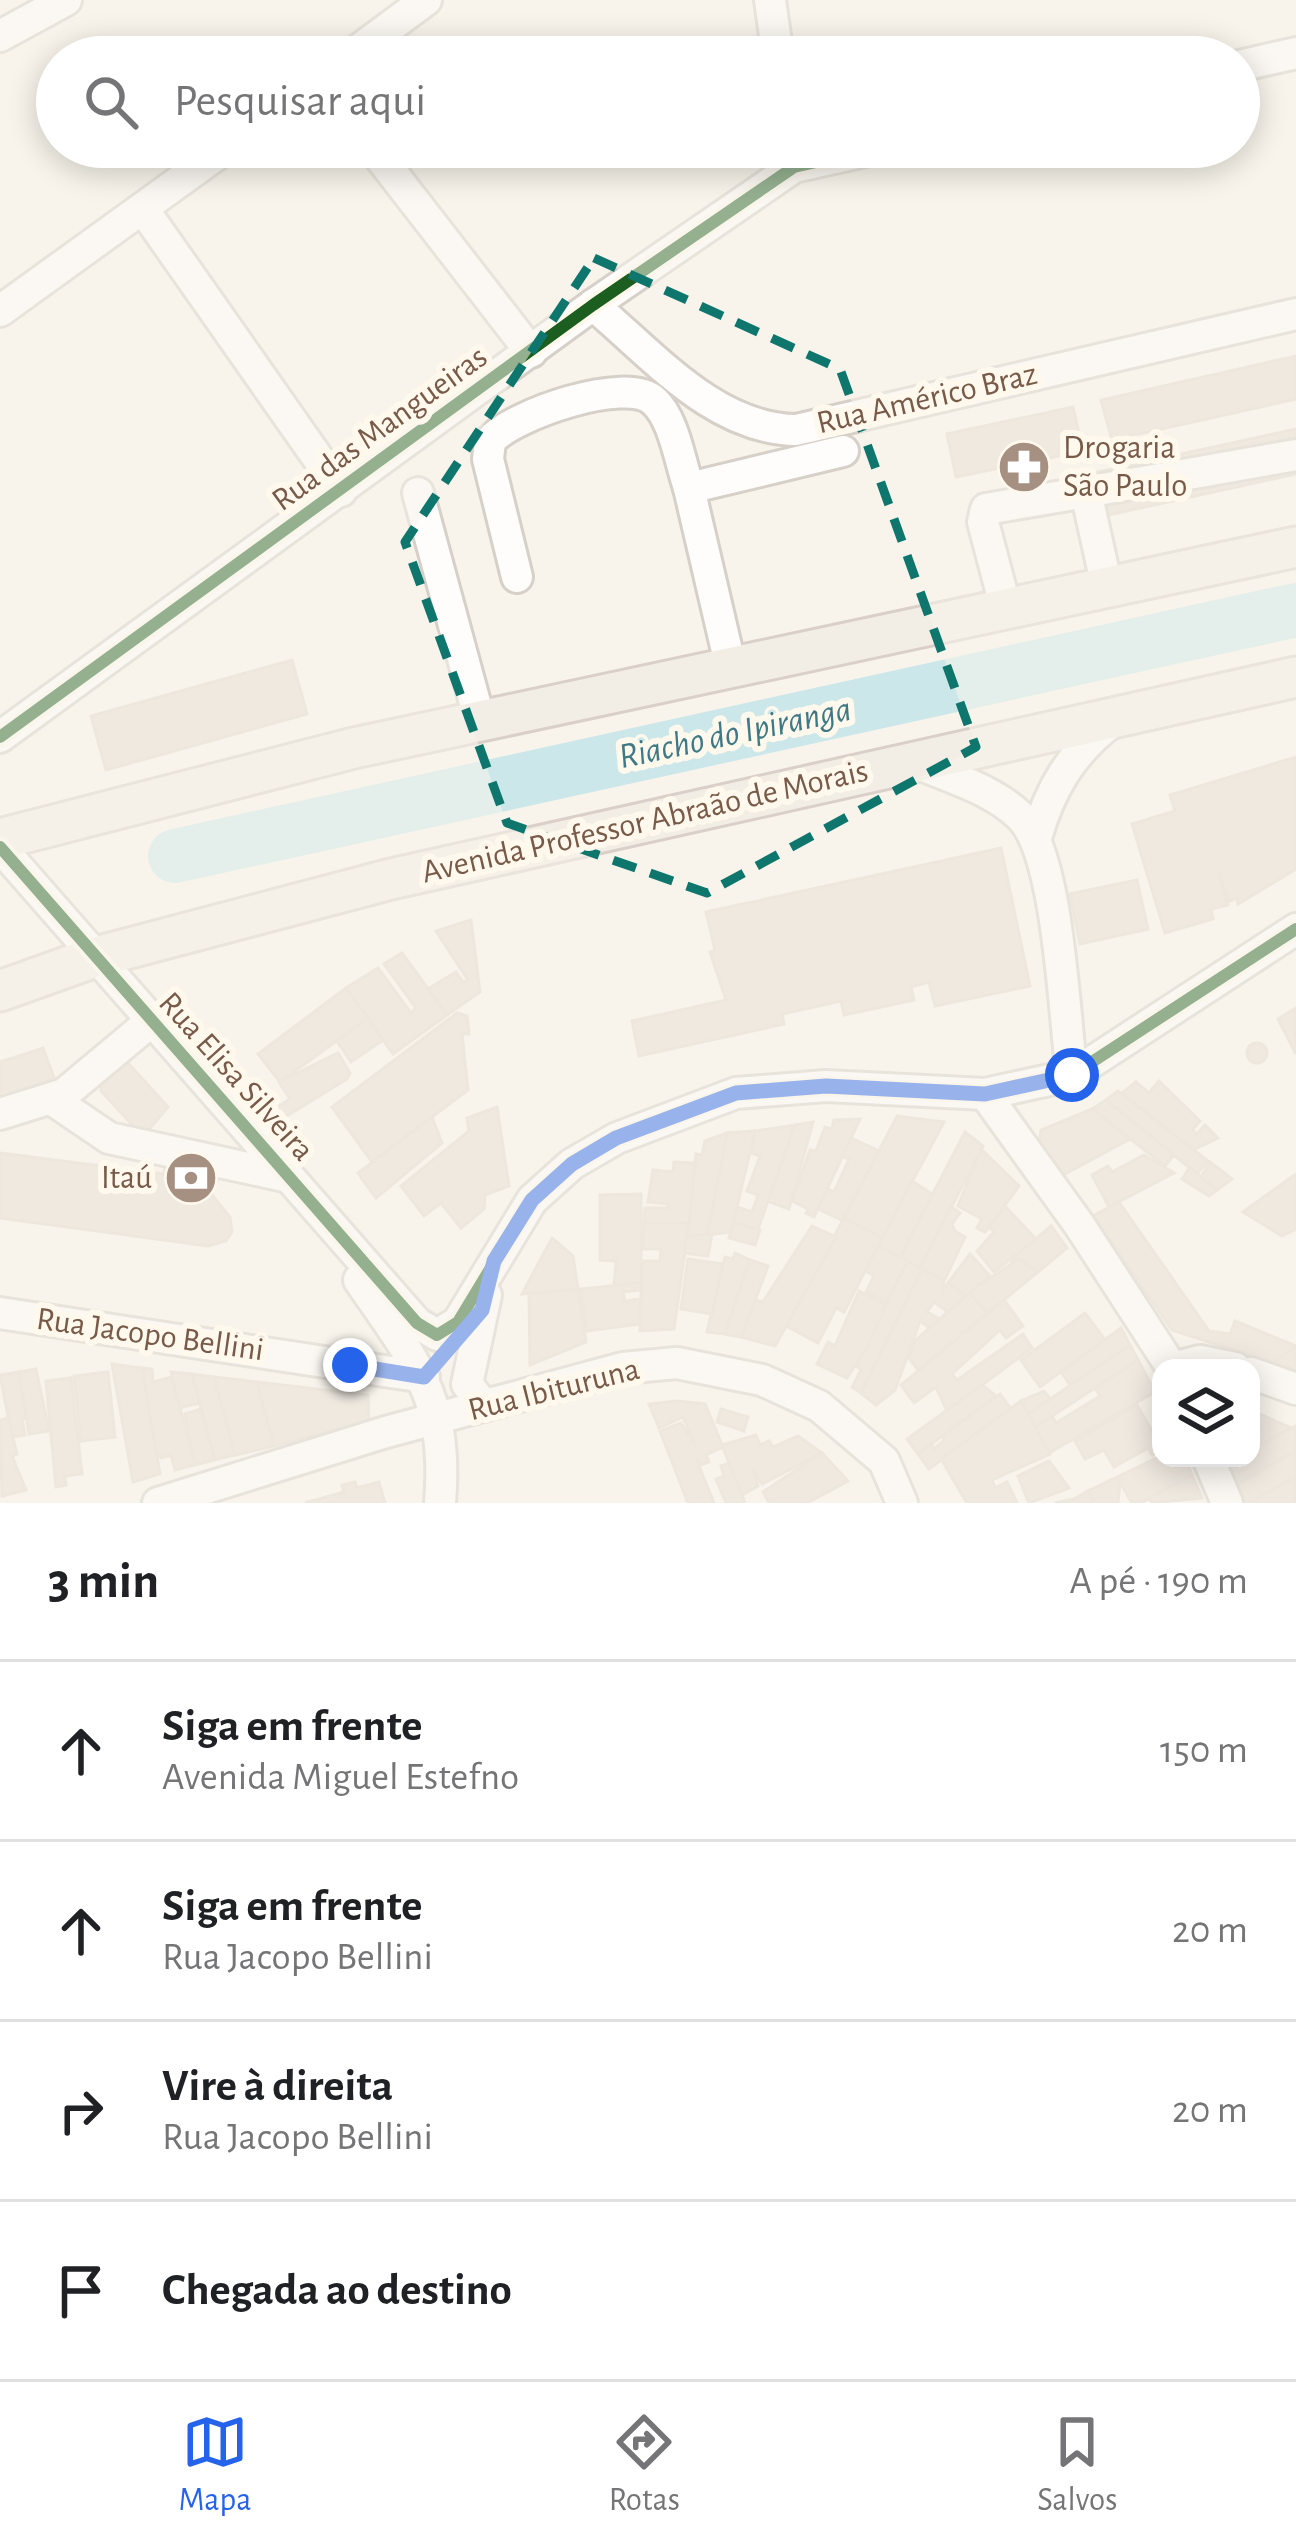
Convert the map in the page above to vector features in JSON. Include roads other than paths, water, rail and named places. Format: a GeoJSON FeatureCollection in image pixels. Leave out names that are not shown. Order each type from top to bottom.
{"type":"FeatureCollection","features":[{"type":"Feature","properties":{"kind":"main road"},"geometry":{"type":"LineString","coordinates":[[0,843],[480,721],[1296,547]]}},
{"type":"Feature","properties":{"kind":"main road","name":"Avenida Professor Abraão de Morais"},"geometry":{"type":"LineString","coordinates":[[0,992],[92,958],[391,879],[1296,676]]}},
{"type":"Feature","properties":{"kind":"street"},"geometry":{"type":"LineString","coordinates":[[0,36],[66,0]]}},
{"type":"Feature","properties":{"kind":"street"},"geometry":{"type":"LineString","coordinates":[[377,36],[426,0]]}},
{"type":"Feature","properties":{"kind":"street"},"geometry":{"type":"LineString","coordinates":[[770,0],[775,36]]}},
{"type":"Feature","properties":{"kind":"street"},"geometry":{"type":"LineString","coordinates":[[1260,61],[1296,53]]}},
{"type":"Feature","properties":{"kind":"street"},"geometry":{"type":"LineString","coordinates":[[0,311],[199,168]]}},
{"type":"Feature","properties":{"kind":"street"},"geometry":{"type":"LineString","coordinates":[[388,168],[531,352]]}},
{"type":"Feature","properties":{"kind":"street","name":"Rua das Mangueiras"},"geometry":{"type":"LineString","coordinates":[[0,736],[778,168]]}},
{"type":"Feature","properties":{"kind":"street"},"geometry":{"type":"LineString","coordinates":[[143,209],[341,490]]}},
{"type":"Feature","properties":{"kind":"street","name":"Rua Américo Braz"},"geometry":{"type":"LineString","coordinates":[[593,305],[729,417],[781,430],[1296,314]]}},
{"type":"Feature","properties":{"kind":"street"},"geometry":{"type":"LineString","coordinates":[[517,577],[488,459],[490,442],[506,428],[603,391],[638,392],[652,398],[664,413],[688,488],[731,668]]}},
{"type":"Feature","properties":{"kind":"street"},"geometry":{"type":"LineString","coordinates":[[688,488],[843,452]]}},
{"type":"Feature","properties":{"kind":"street"},"geometry":{"type":"LineString","coordinates":[[1006,609],[983,522],[986,509],[1296,455]]}},
{"type":"Feature","properties":{"kind":"street"},"geometry":{"type":"LineString","coordinates":[[1086,492],[1107,587]]}},
{"type":"Feature","properties":{"kind":"street"},"geometry":{"type":"LineString","coordinates":[[418,493],[480,721]]}},
{"type":"Feature","properties":{"kind":"street"},"geometry":{"type":"LineString","coordinates":[[1036,838],[1066,767],[1085,742],[1121,716]]}},
{"type":"Feature","properties":{"kind":"street"},"geometry":{"type":"LineString","coordinates":[[914,762],[986,792],[1020,816],[1036,838],[1049,884],[1072,1075]]}},
{"type":"Feature","properties":{"kind":"street","name":"Rua Elisa Silveira"},"geometry":{"type":"LineString","coordinates":[[0,843],[92,958],[423,1330],[437,1335],[458,1322],[494,1261]]}},
{"type":"Feature","properties":{"kind":"street"},"geometry":{"type":"LineString","coordinates":[[484,1406],[467,1384],[494,1261],[532,1200],[572,1164],[674,1114],[736,1093],[826,1086],[985,1094],[1072,1075],[1296,929]]}},
{"type":"Feature","properties":{"kind":"street"},"geometry":{"type":"LineString","coordinates":[[0,1114],[53,1100],[77,1086],[149,1023]]}},
{"type":"Feature","properties":{"kind":"street"},"geometry":{"type":"LineString","coordinates":[[985,1094],[1080,1226],[1166,1359]]}},
{"type":"Feature","properties":{"kind":"street"},"geometry":{"type":"LineString","coordinates":[[53,1100],[87,1129],[109,1138],[289,1177]]}},
{"type":"Feature","properties":{"kind":"street","name":"Rua Elisa Silveira"},"geometry":{"type":"LineString","coordinates":[[289,1177],[424,1377],[438,1418],[444,1458],[440,1503]]}},
{"type":"Feature","properties":{"kind":"street"},"geometry":{"type":"LineString","coordinates":[[424,1377],[482,1310]]}},
{"type":"Feature","properties":{"kind":"street","name":"Rua Jacopo Bellini"},"geometry":{"type":"LineString","coordinates":[[0,1313],[424,1377]]}},
{"type":"Feature","properties":{"kind":"street","name":"Rua Ibituruna"},"geometry":{"type":"LineString","coordinates":[[158,1503],[623,1368],[677,1363],[762,1379],[819,1406],[884,1461],[902,1503]]}},
{"type":"Feature","properties":{"kind":"street"},"geometry":{"type":"LineString","coordinates":[[1260,1376],[1296,1389]]}},
{"type":"Feature","properties":{"kind":"street"},"geometry":{"type":"LineString","coordinates":[[1212,1467],[1227,1503]]}},
{"type":"Feature","properties":{"kind":"waterway","name":"Riacho do Ipiranga"},"geometry":{"type":"LineString","coordinates":[[175,856],[1296,610]]}},
{"type":"Feature","properties":{"kind":"place","name":"Drogaria São Paulo"},"geometry":{"type":"Point","coordinates":[1024,467]}},
{"type":"Feature","properties":{"kind":"place","name":"Itaú"},"geometry":{"type":"Point","coordinates":[191,1178]}}]}
